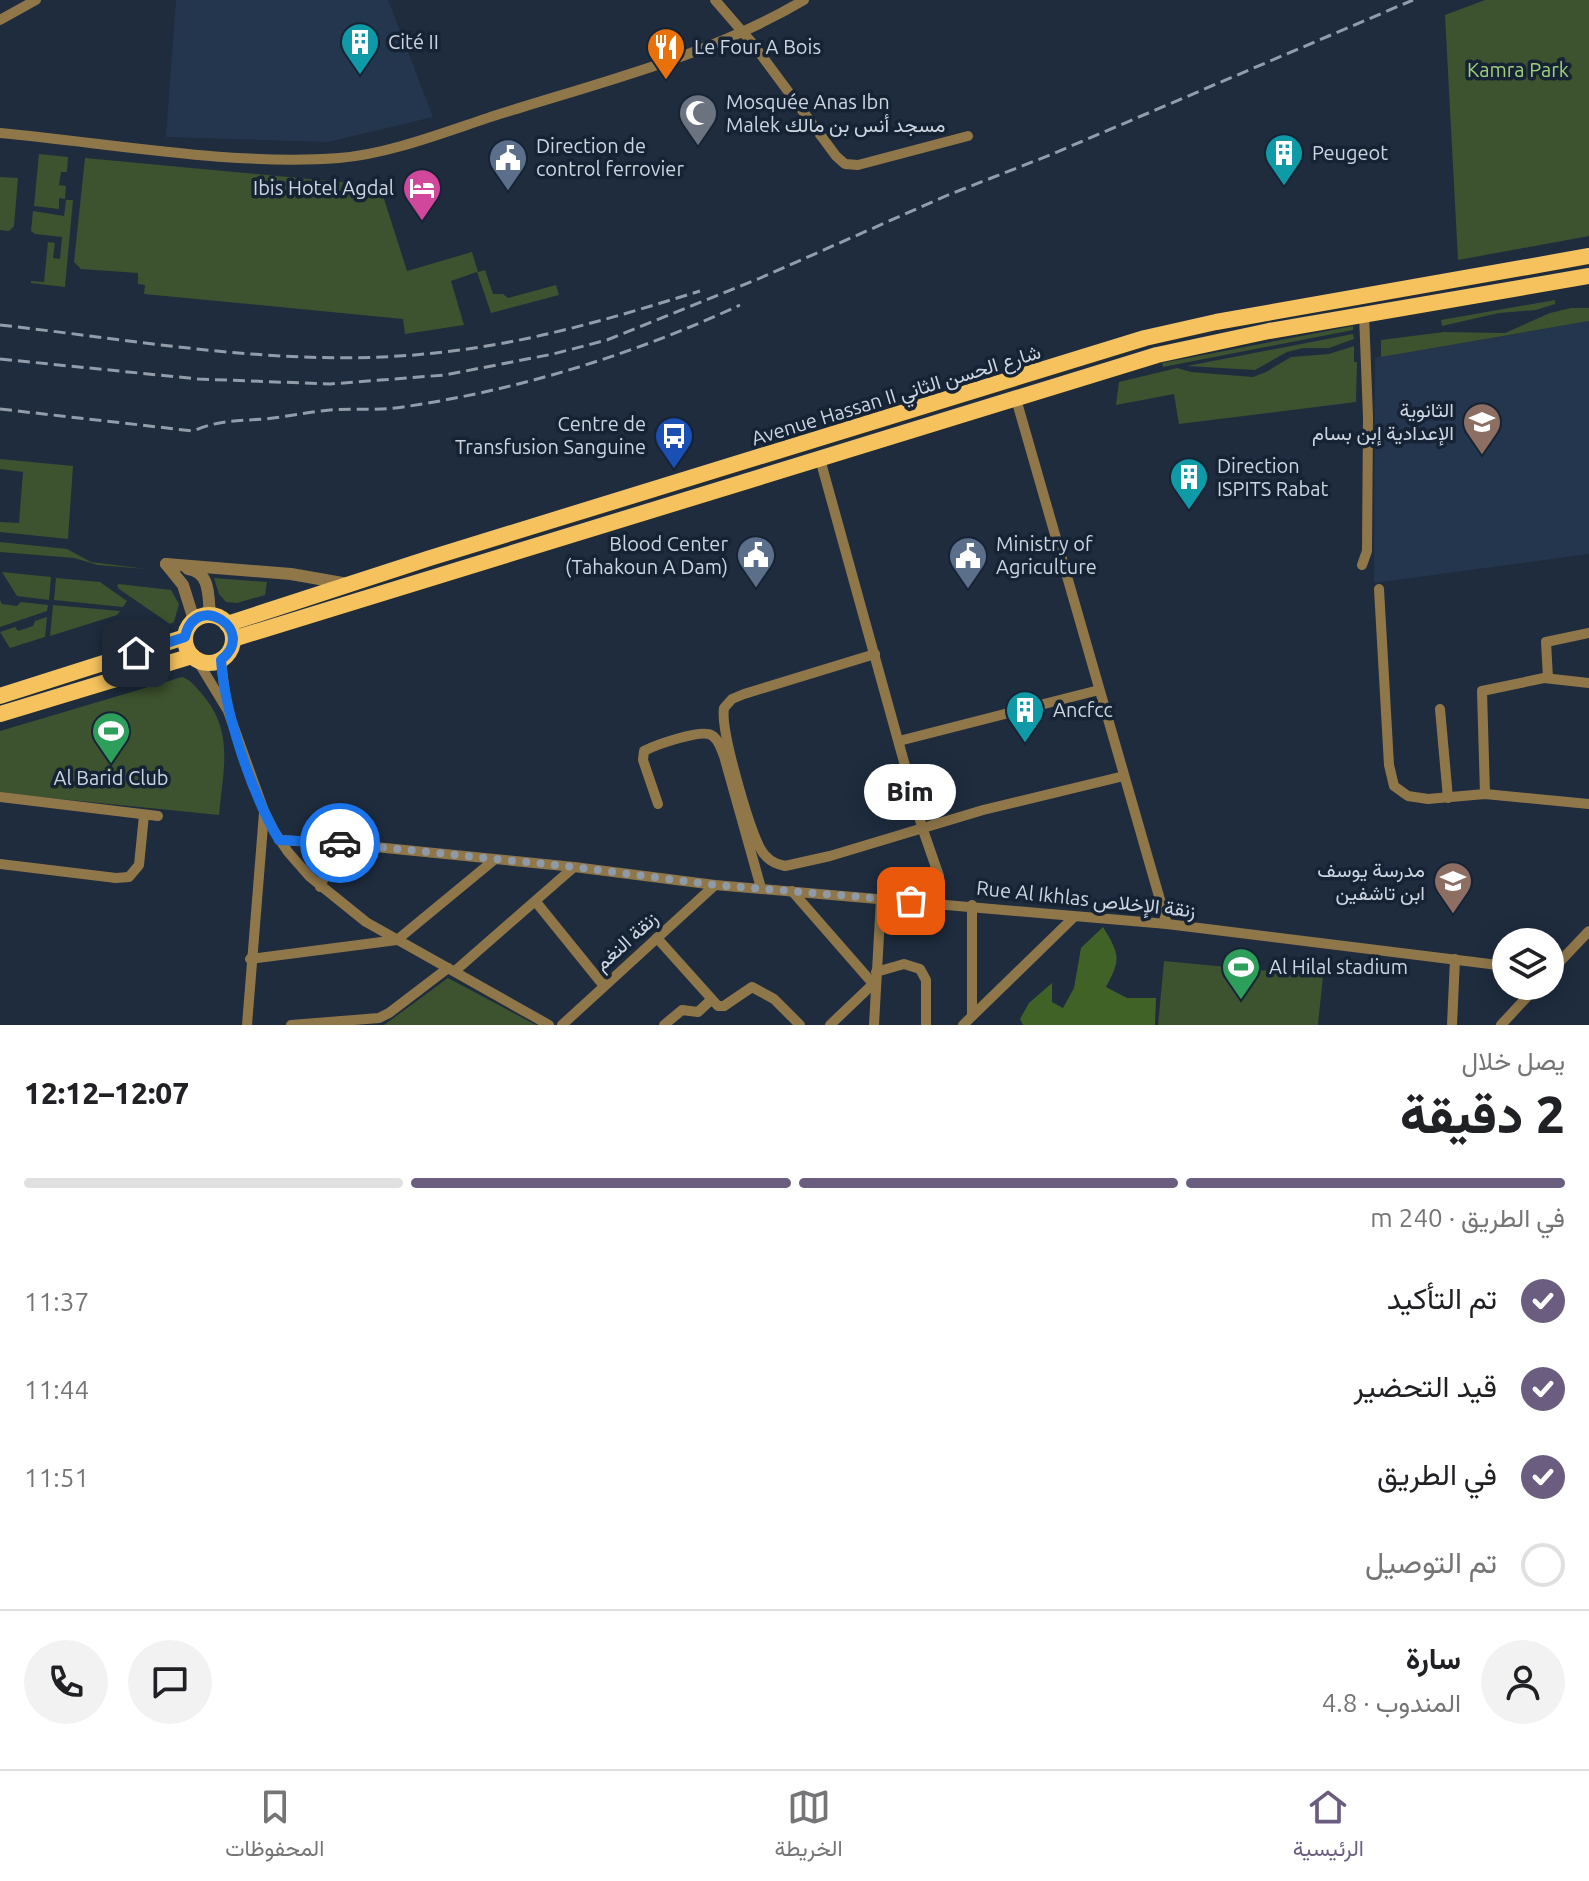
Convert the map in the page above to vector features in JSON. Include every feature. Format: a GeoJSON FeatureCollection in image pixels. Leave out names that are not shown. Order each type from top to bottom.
{"type":"FeatureCollection","features":[{"type":"Feature","properties":{"kind":"main road","name":"Avenue Hassan II شارع الحسن الثاني"},"geometry":{"type":"LineString","coordinates":[[230,632],[348,584],[1145,338],[1255,315],[1589,256]]}},
{"type":"Feature","properties":{"kind":"main road","name":"Avenue Hassan II شارع الحسن الثاني"},"geometry":{"type":"LineString","coordinates":[[230,632],[1175,351],[1364,314],[1589,276]]}},
{"type":"Feature","properties":{"kind":"main road"},"geometry":{"type":"LineString","coordinates":[[0,714],[195,658],[211,663],[221,660],[230,651],[230,632],[220,618],[202,618],[187,629],[186,645],[195,658]]}},
{"type":"Feature","properties":{"kind":"main road"},"geometry":{"type":"LineString","coordinates":[[0,696],[185,637]]}},
{"type":"Feature","properties":{"kind":"street"},"geometry":{"type":"LineString","coordinates":[[0,20],[36,0]]}},
{"type":"Feature","properties":{"kind":"street"},"geometry":{"type":"LineString","coordinates":[[715,0],[845,164],[858,165],[968,136]]}},
{"type":"Feature","properties":{"kind":"street"},"geometry":{"type":"LineString","coordinates":[[0,133],[275,160],[343,158],[456,128],[693,53],[744,33],[804,0]]}},
{"type":"Feature","properties":{"kind":"street"},"geometry":{"type":"LineString","coordinates":[[1362,565],[1367,551],[1368,417],[1364,314]]}},
{"type":"Feature","properties":{"kind":"street"},"geometry":{"type":"LineString","coordinates":[[1016,399],[1167,924]]}},
{"type":"Feature","properties":{"kind":"street"},"geometry":{"type":"LineString","coordinates":[[820,459],[922,827],[939,876]]}},
{"type":"Feature","properties":{"kind":"street"},"geometry":{"type":"LineString","coordinates":[[166,564],[291,574],[348,584]]}},
{"type":"Feature","properties":{"kind":"street"},"geometry":{"type":"LineString","coordinates":[[166,564],[194,569],[203,575],[207,585],[202,618]]}},
{"type":"Feature","properties":{"kind":"street"},"geometry":{"type":"LineString","coordinates":[[166,564],[202,618]]}},
{"type":"Feature","properties":{"kind":"street"},"geometry":{"type":"LineString","coordinates":[[1379,589],[1384,714],[1394,786],[1408,796],[1448,798],[1485,794],[1589,804]]}},
{"type":"Feature","properties":{"kind":"street"},"geometry":{"type":"LineString","coordinates":[[1548,678],[1546,642],[1589,633]]}},
{"type":"Feature","properties":{"kind":"street"},"geometry":{"type":"LineString","coordinates":[[875,654],[732,699],[724,708],[732,759],[760,849],[777,865],[830,856],[922,827],[1124,776]]}},
{"type":"Feature","properties":{"kind":"street"},"geometry":{"type":"LineString","coordinates":[[195,658],[228,711]]}},
{"type":"Feature","properties":{"kind":"street"},"geometry":{"type":"LineString","coordinates":[[221,660],[228,711],[264,811],[279,840],[320,887],[366,922],[548,1025]]}},
{"type":"Feature","properties":{"kind":"street"},"geometry":{"type":"LineString","coordinates":[[1485,794],[1482,691],[1548,678],[1589,683]]}},
{"type":"Feature","properties":{"kind":"street"},"geometry":{"type":"LineString","coordinates":[[899,741],[1099,690]]}},
{"type":"Feature","properties":{"kind":"street"},"geometry":{"type":"LineString","coordinates":[[1440,709],[1448,798]]}},
{"type":"Feature","properties":{"kind":"street"},"geometry":{"type":"LineString","coordinates":[[658,804],[643,760],[644,751],[706,733],[717,739],[761,888]]}},
{"type":"Feature","properties":{"kind":"street"},"geometry":{"type":"LineString","coordinates":[[0,797],[158,816]]}},
{"type":"Feature","properties":{"kind":"street"},"geometry":{"type":"LineString","coordinates":[[247,1025],[264,811]]}},
{"type":"Feature","properties":{"kind":"street"},"geometry":{"type":"LineString","coordinates":[[0,864],[129,877],[139,865],[144,815]]}},
{"type":"Feature","properties":{"kind":"street","name":"Rue Al Ikhlas زنقة الإخلاص"},"geometry":{"type":"LineString","coordinates":[[279,840],[574,867],[715,885],[1167,924],[1492,964]]}},
{"type":"Feature","properties":{"kind":"street"},"geometry":{"type":"LineString","coordinates":[[320,887],[330,864],[345,844]]}},
{"type":"Feature","properties":{"kind":"street"},"geometry":{"type":"LineString","coordinates":[[250,959],[397,940],[494,860]]}},
{"type":"Feature","properties":{"kind":"street"},"geometry":{"type":"LineString","coordinates":[[291,1025],[379,1018],[389,1013],[452,970],[574,867]]}},
{"type":"Feature","properties":{"kind":"street","name":"زنقة النغم"},"geometry":{"type":"LineString","coordinates":[[562,1025],[715,885]]}},
{"type":"Feature","properties":{"kind":"street"},"geometry":{"type":"LineString","coordinates":[[792,891],[874,981]]}},
{"type":"Feature","properties":{"kind":"street"},"geometry":{"type":"LineString","coordinates":[[874,1025],[874,981],[881,899]]}},
{"type":"Feature","properties":{"kind":"street"},"geometry":{"type":"LineString","coordinates":[[536,902],[604,986]]}},
{"type":"Feature","properties":{"kind":"street"},"geometry":{"type":"LineString","coordinates":[[972,905],[972,1016]]}},
{"type":"Feature","properties":{"kind":"street"},"geometry":{"type":"LineString","coordinates":[[963,1025],[1074,917]]}},
{"type":"Feature","properties":{"kind":"street"},"geometry":{"type":"LineString","coordinates":[[1564,957],[1589,931]]}},
{"type":"Feature","properties":{"kind":"street"},"geometry":{"type":"LineString","coordinates":[[657,938],[711,1000],[721,1007],[752,987],[774,999],[800,1025]]}},
{"type":"Feature","properties":{"kind":"street"},"geometry":{"type":"LineString","coordinates":[[1452,1025],[1455,959]]}},
{"type":"Feature","properties":{"kind":"street"},"geometry":{"type":"LineString","coordinates":[[830,1025],[874,981],[909,965],[920,969],[926,980],[926,1025]]}},
{"type":"Feature","properties":{"kind":"street"},"geometry":{"type":"LineString","coordinates":[[664,1025],[682,1010],[698,1012],[711,1000]]}},
{"type":"Feature","properties":{"kind":"street"},"geometry":{"type":"LineString","coordinates":[[1501,1025],[1524,1000]]}},
{"type":"Feature","properties":{"kind":"shaded area"},"geometry":{"type":"Polygon","coordinates":[[[176,0],[388,0],[433,117],[328,142],[166,137],[176,0]]]}},
{"type":"Feature","properties":{"kind":"shaded area","name":"الثانوية الإعدادية إبن بسام"},"geometry":{"type":"Polygon","coordinates":[[[1589,321],[1589,554],[1374,583],[1375,358],[1589,321]]]}},
{"type":"Feature","properties":{"kind":"green space","name":"Kamra Park"},"geometry":{"type":"Polygon","coordinates":[[[1485,0],[1589,0],[1589,236],[1458,260],[1445,15],[1485,0]]]}},
{"type":"Feature","properties":{"kind":"green space"},"geometry":{"type":"Polygon","coordinates":[[[39,154],[68,157],[67,172],[61,172],[59,185],[66,186],[65,199],[59,198],[59,209],[34,206],[39,154]]]}},
{"type":"Feature","properties":{"kind":"green space"},"geometry":{"type":"Polygon","coordinates":[[[85,158],[362,184],[379,183],[407,271],[472,252],[478,272],[485,270],[493,294],[503,294],[508,298],[556,285],[559,295],[491,313],[477,272],[451,281],[464,325],[405,334],[403,319],[144,294],[145,285],[138,284],[138,273],[81,269],[74,262],[85,158]]]}},
{"type":"Feature","properties":{"kind":"green space"},"geometry":{"type":"Polygon","coordinates":[[[0,177],[18,178],[14,226],[9,231],[0,230],[0,177]]]}},
{"type":"Feature","properties":{"kind":"green space"},"geometry":{"type":"Polygon","coordinates":[[[66,200],[73,200],[65,287],[31,283],[44,282],[48,242],[55,243],[53,258],[60,259],[62,237],[31,231],[33,211],[64,216],[66,200]]]}},
{"type":"Feature","properties":{"kind":"green space"},"geometry":{"type":"Polygon","coordinates":[[[1555,300],[1555,304],[1536,310],[1499,313],[1442,326],[1441,320],[1555,300]]]}},
{"type":"Feature","properties":{"kind":"green space"},"geometry":{"type":"Polygon","coordinates":[[[1589,308],[1589,321],[1381,357],[1381,340],[1444,332],[1505,333],[1550,313],[1589,308]]]}},
{"type":"Feature","properties":{"kind":"green space"},"geometry":{"type":"Polygon","coordinates":[[[1353,326],[1353,330],[1163,367],[1162,363],[1353,326]]]}},
{"type":"Feature","properties":{"kind":"green space"},"geometry":{"type":"Polygon","coordinates":[[[1353,334],[1354,339],[1329,348],[1303,348],[1287,352],[1255,370],[1187,366],[1353,334]]]}},
{"type":"Feature","properties":{"kind":"green space"},"geometry":{"type":"Polygon","coordinates":[[[1354,346],[1354,362],[1357,362],[1356,402],[1179,424],[1174,394],[1116,405],[1119,382],[1177,368],[1253,377],[1291,357],[1329,354],[1354,346]]]}},
{"type":"Feature","properties":{"kind":"green space"},"geometry":{"type":"Polygon","coordinates":[[[0,459],[73,466],[68,539],[0,532],[0,522],[19,523],[23,472],[0,469],[0,459]]]}},
{"type":"Feature","properties":{"kind":"green space"},"geometry":{"type":"Polygon","coordinates":[[[0,542],[67,549],[91,562],[147,569],[98,565],[74,558],[0,552],[0,542]]]}},
{"type":"Feature","properties":{"kind":"green space"},"geometry":{"type":"Polygon","coordinates":[[[2,572],[51,577],[49,600],[17,596],[2,572]]]}},
{"type":"Feature","properties":{"kind":"green space"},"geometry":{"type":"Polygon","coordinates":[[[56,578],[100,582],[127,601],[123,607],[54,600],[56,578]]]}},
{"type":"Feature","properties":{"kind":"green space"},"geometry":{"type":"Polygon","coordinates":[[[214,578],[267,582],[265,595],[237,603],[226,602],[219,594],[214,578]]]}},
{"type":"Feature","properties":{"kind":"green space"},"geometry":{"type":"Polygon","coordinates":[[[119,584],[171,590],[179,604],[174,622],[170,624],[119,589],[119,584]]]}},
{"type":"Feature","properties":{"kind":"green space"},"geometry":{"type":"Polygon","coordinates":[[[0,600],[2,604],[17,606],[21,602],[48,605],[47,611],[0,627],[0,600]]]}},
{"type":"Feature","properties":{"kind":"green space"},"geometry":{"type":"Polygon","coordinates":[[[53,605],[120,611],[117,615],[50,636],[53,605]]]}},
{"type":"Feature","properties":{"kind":"green space"},"geometry":{"type":"Polygon","coordinates":[[[47,617],[45,637],[10,648],[0,632],[15,627],[18,631],[47,617]]]}},
{"type":"Feature","properties":{"kind":"green space","name":"Al Barid Club"},"geometry":{"type":"Polygon","coordinates":[[[182,677],[193,684],[212,707],[223,736],[224,766],[219,815],[0,793],[0,731],[182,677]]]}},
{"type":"Feature","properties":{"kind":"green space"},"geometry":{"type":"Polygon","coordinates":[[[1103,927],[1113,944],[1116,957],[1106,987],[1127,998],[1156,998],[1155,1025],[1023,1025],[1020,1019],[1029,1003],[1052,983],[1052,1002],[1063,1008],[1074,988],[1081,948],[1103,927]]]}},
{"type":"Feature","properties":{"kind":"green space","name":"Al Hilal stadium"},"geometry":{"type":"Polygon","coordinates":[[[1164,961],[1323,976],[1318,1025],[1158,1025],[1164,961]]]}},
{"type":"Feature","properties":{"kind":"green space"},"geometry":{"type":"Polygon","coordinates":[[[448,978],[536,1025],[384,1025],[448,978]]]}},
{"type":"Feature","properties":{"kind":"railway"},"geometry":{"type":"LineString","coordinates":[[0,359],[198,379],[330,384],[445,375],[553,354],[607,340],[758,279],[948,195],[1050,155],[1413,0]]}},
{"type":"Feature","properties":{"kind":"railway"},"geometry":{"type":"LineString","coordinates":[[0,325],[217,351],[325,358],[380,357],[469,349],[536,337],[700,291]]}},
{"type":"Feature","properties":{"kind":"railway"},"geometry":{"type":"LineString","coordinates":[[0,409],[193,431],[220,423],[339,409],[403,407],[490,391],[576,368],[659,339],[740,305]]}},
{"type":"Feature","properties":{"kind":"way so far"},"geometry":{"type":"LineString","coordinates":[[340,843],[715,885],[911,901]]}},
{"type":"Feature","properties":{"kind":"place","name":"Cité II"},"geometry":{"type":"Point","coordinates":[360,76]}},
{"type":"Feature","properties":{"kind":"place","name":"Le Four A Bois"},"geometry":{"type":"Point","coordinates":[666,81]}},
{"type":"Feature","properties":{"kind":"place","name":"Mosquée Anas Ibn Malek مسجد أنس بن مالك"},"geometry":{"type":"Point","coordinates":[698,147]}},
{"type":"Feature","properties":{"kind":"place","name":"Peugeot"},"geometry":{"type":"Point","coordinates":[1284,187]}},
{"type":"Feature","properties":{"kind":"place","name":"Direction de control ferrovier"},"geometry":{"type":"Point","coordinates":[508,192]}},
{"type":"Feature","properties":{"kind":"place","name":"Ibis Hotel Agdal"},"geometry":{"type":"Point","coordinates":[422,222]}},
{"type":"Feature","properties":{"kind":"place","name":"الثانوية الإعدادية إبن بسام"},"geometry":{"type":"Point","coordinates":[1482,456]}},
{"type":"Feature","properties":{"kind":"place","name":"Centre de Transfusion Sanguine"},"geometry":{"type":"Point","coordinates":[674,470]}},
{"type":"Feature","properties":{"kind":"place","name":"Direction ISPITS Rabat"},"geometry":{"type":"Point","coordinates":[1189,511]}},
{"type":"Feature","properties":{"kind":"place","name":"Blood Center (Tahakoun A Dam)"},"geometry":{"type":"Point","coordinates":[756,589]}},
{"type":"Feature","properties":{"kind":"place","name":"Ministry of Agriculture"},"geometry":{"type":"Point","coordinates":[968,590]}},
{"type":"Feature","properties":{"kind":"place","name":"Ancfcc"},"geometry":{"type":"Point","coordinates":[1025,744]}},
{"type":"Feature","properties":{"kind":"place","name":"Al Barid Club"},"geometry":{"type":"Point","coordinates":[111,765]}},
{"type":"Feature","properties":{"kind":"place","name":"Bim"},"geometry":{"type":"Point","coordinates":[911,901]}},
{"type":"Feature","properties":{"kind":"place","name":"مدرسة يوسف ابن تاشفين"},"geometry":{"type":"Point","coordinates":[1453,915]}},
{"type":"Feature","properties":{"kind":"place","name":"Al Hilal stadium"},"geometry":{"type":"Point","coordinates":[1241,1001]}},
{"type":"Feature","properties":{"kind":"route"},"geometry":{"type":"LineString","coordinates":[[136,653],[185,637],[194,620],[206,615],[224,621],[233,639],[230,651],[221,660],[228,711],[274,831],[279,840],[340,843]]}}]}
